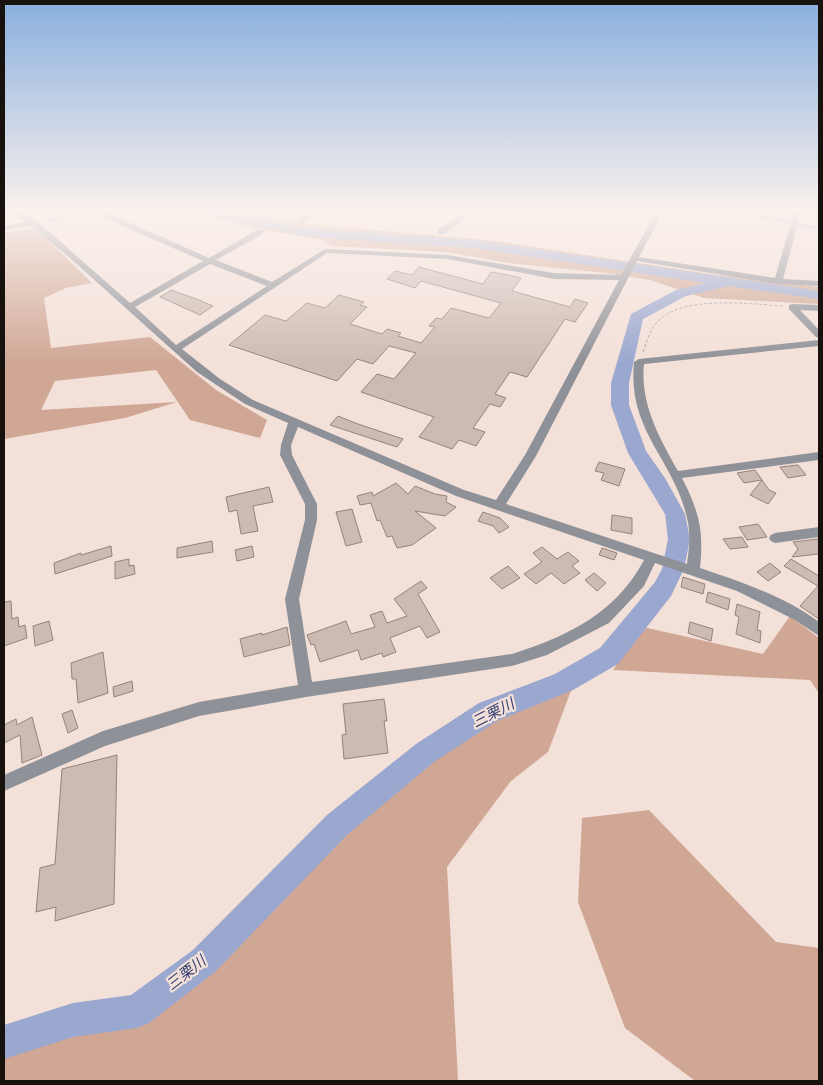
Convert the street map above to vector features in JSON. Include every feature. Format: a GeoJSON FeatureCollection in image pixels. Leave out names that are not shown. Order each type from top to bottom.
{"type":"FeatureCollection","features":[{"type":"Feature","properties":{"kind":"street"},"geometry":{"type":"LineString","coordinates":[[79,263],[222,388],[294,422],[460,493],[740,587],[800,616],[819,630]]}},
{"type":"Feature","properties":{"kind":"street"},"geometry":{"type":"LineString","coordinates":[[129,307],[207,263]]}},
{"type":"Feature","properties":{"kind":"street"},"geometry":{"type":"LineString","coordinates":[[214,263],[273,285]]}},
{"type":"Feature","properties":{"kind":"street"},"geometry":{"type":"LineString","coordinates":[[176,349],[307,263]]}},
{"type":"Feature","properties":{"kind":"street"},"geometry":{"type":"LineString","coordinates":[[476,263],[554,276],[623,277]]}},
{"type":"Feature","properties":{"kind":"street"},"geometry":{"type":"LineString","coordinates":[[499,505],[530,456],[620,290],[623,277],[630,263]]}},
{"type":"Feature","properties":{"kind":"street"},"geometry":{"type":"LineString","coordinates":[[656,263],[778,281],[819,284]]}},
{"type":"Feature","properties":{"kind":"street"},"geometry":{"type":"LineString","coordinates":[[778,281],[783,263]]}},
{"type":"Feature","properties":{"kind":"street"},"geometry":{"type":"LineString","coordinates":[[792,307],[819,308]]}},
{"type":"Feature","properties":{"kind":"street"},"geometry":{"type":"LineString","coordinates":[[792,307],[819,335]]}},
{"type":"Feature","properties":{"kind":"street"},"geometry":{"type":"LineString","coordinates":[[693,570],[696,546],[693,515],[676,475],[644,417],[636,387],[639,362],[819,343]]}},
{"type":"Feature","properties":{"kind":"street"},"geometry":{"type":"LineString","coordinates":[[294,422],[286,445],[286,454],[311,504],[311,520],[292,599],[306,690]]}},
{"type":"Feature","properties":{"kind":"street"},"geometry":{"type":"LineString","coordinates":[[676,475],[819,456]]}},
{"type":"Feature","properties":{"kind":"street"},"geometry":{"type":"LineString","coordinates":[[775,538],[819,532]]}},
{"type":"Feature","properties":{"kind":"street"},"geometry":{"type":"LineString","coordinates":[[4,783],[103,739],[199,709],[306,690],[512,660],[547,649],[604,618],[638,582],[652,557]]}},
{"type":"Feature","properties":{"kind":"path"},"geometry":{"type":"LineString","coordinates":[[639,362],[655,325],[661,318],[669,314],[710,304],[747,303],[792,307]]}},
{"type":"Feature","properties":{"kind":"shaded area"},"geometry":{"type":"Polygon","coordinates":[[[4,263],[71,263],[92,283],[66,288],[44,298],[51,348],[150,337],[216,390],[267,420],[260,438],[190,420],[156,370],[55,381],[41,410],[177,402],[125,418],[4,439],[4,263]]]}},
{"type":"Feature","properties":{"kind":"shaded area"},"geometry":{"type":"Polygon","coordinates":[[[507,263],[636,263],[717,275],[819,287],[819,304],[704,298],[650,280],[605,273],[507,263]]]}},
{"type":"Feature","properties":{"kind":"shaded area"},"geometry":{"type":"Polygon","coordinates":[[[790,616],[819,638],[819,693],[810,680],[613,670],[643,627],[763,654],[790,616]]]}},
{"type":"Feature","properties":{"kind":"shaded area"},"geometry":{"type":"Polygon","coordinates":[[[575,680],[548,752],[511,781],[447,867],[458,1081],[4,1081],[4,1044],[186,988],[307,856],[443,735],[575,680]]]}},
{"type":"Feature","properties":{"kind":"shaded area"},"geometry":{"type":"Polygon","coordinates":[[[649,810],[776,942],[819,948],[819,1081],[695,1081],[625,1028],[578,902],[582,818],[649,810]]]}},
{"type":"Feature","properties":{"kind":"building"},"geometry":{"type":"Polygon","coordinates":[[[419,267],[483,284],[491,272],[508,275],[521,278],[512,291],[570,307],[575,299],[588,303],[575,322],[565,319],[527,377],[510,372],[495,394],[506,398],[500,407],[490,404],[473,428],[485,432],[476,446],[459,440],[452,449],[419,437],[434,417],[361,392],[377,374],[394,379],[416,353],[389,346],[373,364],[357,359],[337,381],[229,345],[265,315],[286,321],[307,303],[325,308],[339,295],[364,302],[360,305],[367,307],[350,324],[382,334],[387,329],[401,333],[398,336],[421,343],[435,327],[429,326],[436,318],[442,319],[451,308],[489,318],[501,303],[421,281],[415,288],[387,279],[395,271],[412,275],[419,267]]]}},
{"type":"Feature","properties":{"kind":"building"},"geometry":{"type":"Polygon","coordinates":[[[171,290],[213,306],[200,315],[160,297],[171,290]]]}},
{"type":"Feature","properties":{"kind":"building"},"geometry":{"type":"Polygon","coordinates":[[[338,416],[403,439],[397,447],[330,425],[338,416]]]}},
{"type":"Feature","properties":{"kind":"building"},"geometry":{"type":"Polygon","coordinates":[[[599,462],[625,469],[619,486],[601,480],[604,473],[595,471],[599,462]]]}},
{"type":"Feature","properties":{"kind":"building"},"geometry":{"type":"Polygon","coordinates":[[[798,465],[806,475],[788,478],[780,467],[798,465]]]}},
{"type":"Feature","properties":{"kind":"building"},"geometry":{"type":"Polygon","coordinates":[[[755,470],[762,480],[744,483],[737,473],[755,470]]]}},
{"type":"Feature","properties":{"kind":"building"},"geometry":{"type":"Polygon","coordinates":[[[762,480],[769,490],[776,493],[768,504],[750,495],[762,480]]]}},
{"type":"Feature","properties":{"kind":"building"},"geometry":{"type":"Polygon","coordinates":[[[396,483],[408,494],[415,486],[435,494],[447,496],[446,502],[456,507],[445,516],[415,511],[436,528],[412,545],[397,548],[392,536],[387,537],[380,520],[377,521],[371,503],[360,505],[357,496],[372,492],[373,496],[396,483]]]}},
{"type":"Feature","properties":{"kind":"building"},"geometry":{"type":"Polygon","coordinates":[[[269,487],[273,502],[253,506],[258,531],[241,534],[237,510],[229,512],[226,497],[269,487]]]}},
{"type":"Feature","properties":{"kind":"building"},"geometry":{"type":"Polygon","coordinates":[[[352,509],[362,542],[346,546],[336,512],[352,509]]]}},
{"type":"Feature","properties":{"kind":"building"},"geometry":{"type":"Polygon","coordinates":[[[483,512],[500,518],[509,527],[499,533],[493,526],[478,521],[483,512]]]}},
{"type":"Feature","properties":{"kind":"building"},"geometry":{"type":"Polygon","coordinates":[[[612,515],[632,518],[632,534],[611,530],[612,515]]]}},
{"type":"Feature","properties":{"kind":"building"},"geometry":{"type":"Polygon","coordinates":[[[758,524],[767,537],[747,540],[739,527],[758,524]]]}},
{"type":"Feature","properties":{"kind":"building"},"geometry":{"type":"Polygon","coordinates":[[[742,537],[748,547],[730,549],[723,539],[742,537]]]}},
{"type":"Feature","properties":{"kind":"building"},"geometry":{"type":"Polygon","coordinates":[[[818,539],[819,554],[792,557],[798,549],[793,542],[818,539]]]}},
{"type":"Feature","properties":{"kind":"building"},"geometry":{"type":"Polygon","coordinates":[[[212,541],[213,552],[177,558],[177,548],[212,541]]]}},
{"type":"Feature","properties":{"kind":"building"},"geometry":{"type":"Polygon","coordinates":[[[111,546],[112,556],[55,574],[54,563],[81,553],[81,555],[111,546]]]}},
{"type":"Feature","properties":{"kind":"building"},"geometry":{"type":"Polygon","coordinates":[[[252,546],[254,557],[237,561],[235,550],[252,546]]]}},
{"type":"Feature","properties":{"kind":"building"},"geometry":{"type":"Polygon","coordinates":[[[542,547],[557,559],[568,552],[579,561],[572,566],[580,573],[564,584],[551,573],[536,584],[524,574],[542,562],[533,553],[542,547]]]}},
{"type":"Feature","properties":{"kind":"building"},"geometry":{"type":"Polygon","coordinates":[[[602,548],[617,553],[614,560],[599,555],[602,548]]]}},
{"type":"Feature","properties":{"kind":"building"},"geometry":{"type":"Polygon","coordinates":[[[129,559],[129,566],[134,565],[135,574],[115,579],[115,562],[129,559]]]}},
{"type":"Feature","properties":{"kind":"building"},"geometry":{"type":"Polygon","coordinates":[[[791,559],[819,576],[819,619],[800,606],[818,586],[784,566],[791,559]]]}},
{"type":"Feature","properties":{"kind":"building"},"geometry":{"type":"Polygon","coordinates":[[[770,563],[781,572],[768,581],[757,572],[770,563]]]}},
{"type":"Feature","properties":{"kind":"building"},"geometry":{"type":"Polygon","coordinates":[[[508,566],[520,578],[502,589],[490,578],[508,566]]]}},
{"type":"Feature","properties":{"kind":"building"},"geometry":{"type":"Polygon","coordinates":[[[594,573],[606,583],[597,591],[585,580],[594,573]]]}},
{"type":"Feature","properties":{"kind":"building"},"geometry":{"type":"Polygon","coordinates":[[[683,577],[705,584],[703,594],[681,587],[683,577]]]}},
{"type":"Feature","properties":{"kind":"building"},"geometry":{"type":"Polygon","coordinates":[[[421,581],[427,588],[418,594],[440,632],[427,638],[420,626],[390,638],[396,652],[383,657],[382,653],[361,660],[358,650],[320,662],[314,644],[311,645],[307,635],[346,621],[351,634],[375,627],[370,615],[382,611],[387,623],[407,616],[394,599],[421,581]]]}},
{"type":"Feature","properties":{"kind":"building"},"geometry":{"type":"Polygon","coordinates":[[[708,592],[730,599],[728,610],[706,602],[708,592]]]}},
{"type":"Feature","properties":{"kind":"building"},"geometry":{"type":"Polygon","coordinates":[[[11,601],[12,619],[18,617],[19,627],[25,625],[27,638],[4,646],[4,602],[11,601]]]}},
{"type":"Feature","properties":{"kind":"building"},"geometry":{"type":"Polygon","coordinates":[[[737,604],[760,612],[757,630],[761,631],[760,643],[736,634],[739,617],[735,615],[737,604]]]}},
{"type":"Feature","properties":{"kind":"building"},"geometry":{"type":"Polygon","coordinates":[[[49,621],[53,640],[35,646],[33,626],[49,621]]]}},
{"type":"Feature","properties":{"kind":"building"},"geometry":{"type":"Polygon","coordinates":[[[690,622],[713,629],[711,641],[688,633],[690,622]]]}},
{"type":"Feature","properties":{"kind":"building"},"geometry":{"type":"Polygon","coordinates":[[[287,627],[290,645],[244,657],[240,639],[262,633],[262,635],[287,627]]]}},
{"type":"Feature","properties":{"kind":"building"},"geometry":{"type":"Polygon","coordinates":[[[103,652],[108,693],[78,703],[76,679],[72,679],[71,663],[103,652]]]}},
{"type":"Feature","properties":{"kind":"building"},"geometry":{"type":"Polygon","coordinates":[[[132,681],[133,691],[114,697],[113,687],[132,681]]]}},
{"type":"Feature","properties":{"kind":"building"},"geometry":{"type":"Polygon","coordinates":[[[384,699],[387,721],[384,721],[388,753],[344,759],[342,735],[346,734],[343,704],[384,699]]]}},
{"type":"Feature","properties":{"kind":"building"},"geometry":{"type":"Polygon","coordinates":[[[72,710],[78,728],[68,733],[62,714],[72,710]]]}},
{"type":"Feature","properties":{"kind":"building"},"geometry":{"type":"Polygon","coordinates":[[[32,717],[42,755],[22,763],[20,735],[4,743],[4,725],[16,719],[17,725],[32,717]]]}},
{"type":"Feature","properties":{"kind":"building"},"geometry":{"type":"Polygon","coordinates":[[[117,755],[114,904],[55,921],[56,907],[36,912],[40,868],[55,864],[62,769],[117,755]]]}},
{"type":"Feature","properties":{"kind":"waterway"},"geometry":{"type":"LineString","coordinates":[[600,263],[819,295]]}},
{"type":"Feature","properties":{"kind":"waterway","name":"三栗川"},"geometry":{"type":"LineString","coordinates":[[4,1042],[73,1020],[137,1011],[204,961],[337,825],[425,753],[488,712],[564,682],[609,656],[663,589],[673,569],[679,539],[675,514],[658,483],[637,453],[626,427],[620,405],[620,383],[636,317],[681,293],[727,282]]}}]}
